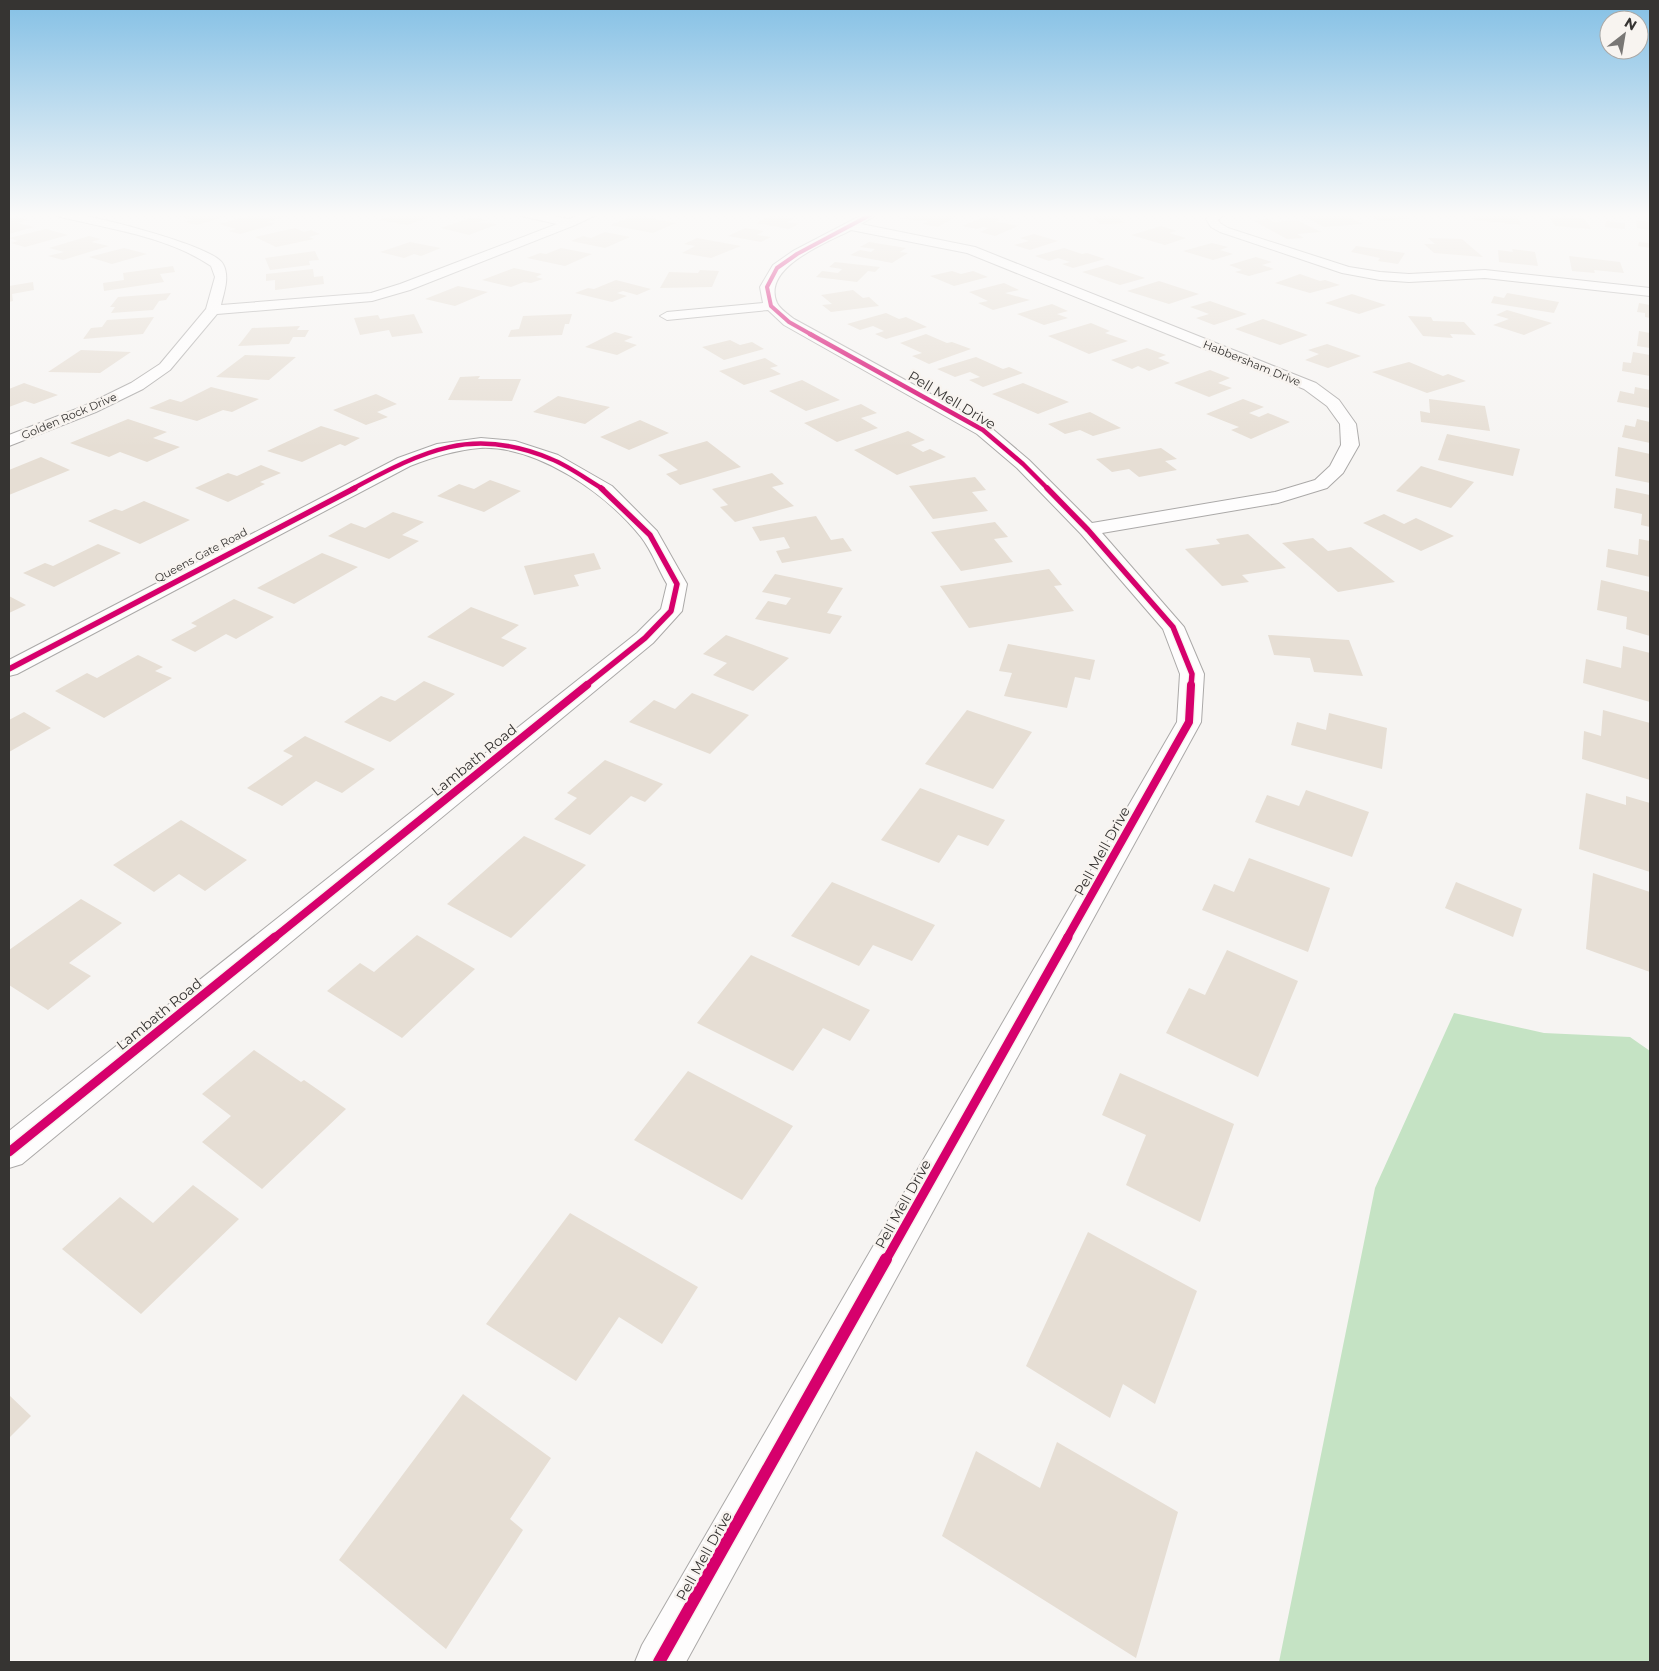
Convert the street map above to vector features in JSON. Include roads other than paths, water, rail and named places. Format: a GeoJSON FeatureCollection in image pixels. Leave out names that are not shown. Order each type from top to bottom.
{"type":"FeatureCollection","features":[{"type":"Feature","properties":{"kind":"street","name":"Golden Rock Drive"},"geometry":{"type":"LineString","coordinates":[[9,441],[90,409],[137,386],[165,367],[213,310],[217,292]]}},
{"type":"Feature","properties":{"kind":"street"},"geometry":{"type":"LineString","coordinates":[[213,310],[372,297],[388,292]]}},
{"type":"Feature","properties":{"kind":"street"},"geometry":{"type":"LineString","coordinates":[[667,316],[772,306],[768,292]]}},
{"type":"Feature","properties":{"kind":"street","name":"Habbersham Drive"},"geometry":{"type":"LineString","coordinates":[[1075,292],[1310,386],[1334,403],[1348,424],[1350,445],[1337,469],[1321,484],[1278,497],[1088,530]]}},
{"type":"Feature","properties":{"kind":"street","name":"Pell Mell Drive"},"geometry":{"type":"LineString","coordinates":[[659,1662],[1189,722],[1192,674],[1173,627],[1088,530],[1023,464],[983,430],[789,322],[772,306]]}},
{"type":"Feature","properties":{"kind":"street","name":"Lambath Road"},"geometry":{"type":"LineString","coordinates":[[9,1152],[645,638],[671,610],[677,584],[650,535],[605,490],[552,459],[515,446],[481,443],[437,449],[404,462]]}},
{"type":"Feature","properties":{"kind":"street","name":"Queens Gate Road"},"geometry":{"type":"LineString","coordinates":[[9,669],[404,462]]}}]}
